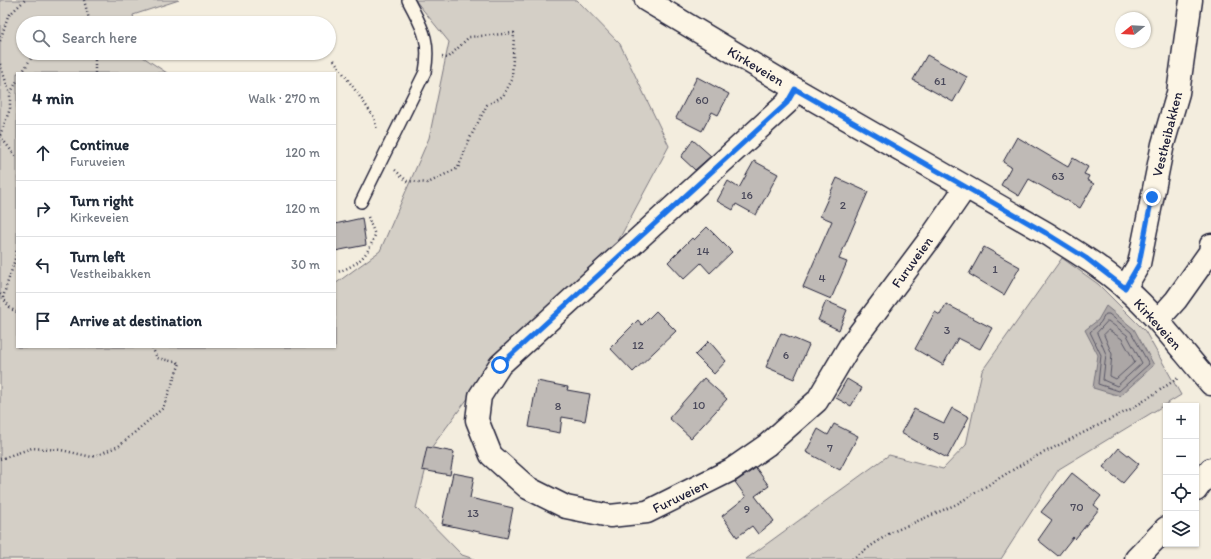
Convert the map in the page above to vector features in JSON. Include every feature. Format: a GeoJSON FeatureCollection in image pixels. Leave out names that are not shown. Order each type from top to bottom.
{"type":"FeatureCollection","features":[{"type":"Feature","properties":{"kind":"street","name":"Kirkeveien"},"geometry":{"type":"LineString","coordinates":[[646,0],[795,89],[965,188],[1046,233],[1086,258],[1125,288],[1158,320],[1211,384]]}},
{"type":"Feature","properties":{"kind":"street","name":"Vestheibakken"},"geometry":{"type":"LineString","coordinates":[[1125,288],[1139,264],[1163,144],[1178,93],[1191,0]]}},
{"type":"Feature","properties":{"kind":"street","name":"Furuveien"},"geometry":{"type":"LineString","coordinates":[[795,89],[787,103],[500,365],[480,396],[477,420],[491,455],[528,488],[566,507],[610,516],[647,512],[731,470],[767,444],[817,401],[849,347],[929,240],[965,188]]}},
{"type":"Feature","properties":{"kind":"street"},"geometry":{"type":"LineString","coordinates":[[1158,320],[1176,300],[1211,250]]}},
{"type":"Feature","properties":{"kind":"street"},"geometry":{"type":"LineString","coordinates":[[1199,486],[1211,469]]}},
{"type":"Feature","properties":{"kind":"street"},"geometry":{"type":"LineString","coordinates":[[1136,559],[1163,531]]}},
{"type":"Feature","properties":{"kind":"lane"},"geometry":{"type":"LineString","coordinates":[[361,202],[425,72],[428,55],[425,33],[408,0]]}},
{"type":"Feature","properties":{"kind":"path"},"geometry":{"type":"LineString","coordinates":[[0,41],[8,16],[25,0]]}},
{"type":"Feature","properties":{"kind":"path"},"geometry":{"type":"LineString","coordinates":[[84,0],[88,16]]}},
{"type":"Feature","properties":{"kind":"path"},"geometry":{"type":"LineString","coordinates":[[334,60],[374,117],[383,159],[407,181],[428,183],[458,168],[469,140],[487,105],[503,96],[512,80],[514,33],[470,37],[448,58],[428,55]]}},
{"type":"Feature","properties":{"kind":"path"},"geometry":{"type":"LineString","coordinates":[[23,72],[30,60]]}},
{"type":"Feature","properties":{"kind":"path"},"geometry":{"type":"LineString","coordinates":[[95,60],[95,72]]}},
{"type":"Feature","properties":{"kind":"path"},"geometry":{"type":"LineString","coordinates":[[0,64],[10,94],[10,109],[0,135],[16,157]]}},
{"type":"Feature","properties":{"kind":"path"},"geometry":{"type":"LineString","coordinates":[[10,94],[16,83]]}},
{"type":"Feature","properties":{"kind":"path"},"geometry":{"type":"LineString","coordinates":[[336,273],[349,268],[369,251],[376,235],[361,202]]}},
{"type":"Feature","properties":{"kind":"path"},"geometry":{"type":"LineString","coordinates":[[3,298],[9,275],[16,262]]}},
{"type":"Feature","properties":{"kind":"path"},"geometry":{"type":"LineString","coordinates":[[0,294],[11,309],[16,312]]}},
{"type":"Feature","properties":{"kind":"path"},"geometry":{"type":"LineString","coordinates":[[0,458],[32,448],[61,450],[92,456],[119,446],[163,408],[180,363],[157,358],[152,348]]}},
{"type":"Feature","properties":{"kind":"path"},"geometry":{"type":"LineString","coordinates":[[852,559],[890,533],[957,504],[1029,460],[1133,408],[1196,367]]}},
{"type":"Feature","properties":{"kind":"shaded area"},"geometry":{"type":"Polygon","coordinates":[[[0,0],[179,0],[133,16],[16,16],[16,60],[148,60],[166,72],[16,72],[16,348],[336,348],[336,283],[380,251],[429,138],[449,42],[415,0],[577,0],[620,44],[669,146],[609,258],[509,343],[431,448],[416,508],[462,555],[474,559],[0,559],[0,0]]]}},
{"type":"Feature","properties":{"kind":"shaded area"},"geometry":{"type":"Polygon","coordinates":[[[1062,258],[1098,284],[1145,331],[1181,395],[1168,403],[1163,403],[1163,406],[1059,469],[1001,559],[746,559],[889,455],[943,469],[966,445],[982,371],[1062,258]]]}},
{"type":"Feature","properties":{"kind":"water"},"geometry":{"type":"Polygon","coordinates":[[[1106,306],[1134,329],[1154,365],[1120,396],[1093,388],[1098,355],[1085,330],[1098,320],[1106,306]]]}},
{"type":"Feature","properties":{"kind":"building"},"geometry":{"type":"Polygon","coordinates":[[[927,55],[967,77],[953,102],[913,80],[927,55]]]}},
{"type":"Feature","properties":{"kind":"building"},"geometry":{"type":"Polygon","coordinates":[[[697,77],[729,94],[718,115],[712,112],[702,131],[676,118],[697,77]]]}},
{"type":"Feature","properties":{"kind":"building"},"geometry":{"type":"Polygon","coordinates":[[[1017,137],[1068,167],[1073,158],[1088,167],[1084,174],[1089,176],[1087,180],[1094,184],[1080,208],[1029,179],[1019,196],[1001,185],[1011,167],[1003,162],[1017,137]]]}},
{"type":"Feature","properties":{"kind":"building"},"geometry":{"type":"Polygon","coordinates":[[[693,140],[711,156],[695,170],[681,157],[693,140]]]}},
{"type":"Feature","properties":{"kind":"building"},"geometry":{"type":"Polygon","coordinates":[[[754,161],[778,174],[756,215],[736,204],[733,210],[717,201],[728,181],[739,188],[754,161]]]}},
{"type":"Feature","properties":{"kind":"building"},"geometry":{"type":"Polygon","coordinates":[[[837,178],[868,192],[839,259],[847,262],[831,299],[803,287],[832,221],[820,216],[837,178]]]}},
{"type":"Feature","properties":{"kind":"building"},"geometry":{"type":"Polygon","coordinates":[[[362,218],[366,245],[336,251],[336,224],[362,218]]]}},
{"type":"Feature","properties":{"kind":"building"},"geometry":{"type":"Polygon","coordinates":[[[707,227],[732,252],[710,273],[701,263],[684,279],[668,262],[692,238],[694,240],[707,227]]]}},
{"type":"Feature","properties":{"kind":"building"},"geometry":{"type":"Polygon","coordinates":[[[984,247],[1020,267],[1004,295],[969,274],[984,247]]]}},
{"type":"Feature","properties":{"kind":"building"},"geometry":{"type":"Polygon","coordinates":[[[826,301],[847,310],[839,330],[818,320],[826,301]]]}},
{"type":"Feature","properties":{"kind":"building"},"geometry":{"type":"Polygon","coordinates":[[[946,304],[992,328],[980,349],[958,338],[943,365],[915,349],[935,312],[940,315],[946,304]]]}},
{"type":"Feature","properties":{"kind":"building"},"geometry":{"type":"Polygon","coordinates":[[[656,311],[676,331],[633,372],[610,348],[638,320],[642,325],[656,311]]]}},
{"type":"Feature","properties":{"kind":"building"},"geometry":{"type":"Polygon","coordinates":[[[781,333],[809,345],[794,379],[766,367],[781,333]]]}},
{"type":"Feature","properties":{"kind":"building"},"geometry":{"type":"Polygon","coordinates":[[[709,341],[726,361],[714,374],[695,355],[709,341]]]}},
{"type":"Feature","properties":{"kind":"building"},"geometry":{"type":"Polygon","coordinates":[[[704,378],[727,399],[691,438],[669,418],[704,378]]]}},
{"type":"Feature","properties":{"kind":"building"},"geometry":{"type":"Polygon","coordinates":[[[847,379],[862,388],[851,406],[836,398],[847,379]]]}},
{"type":"Feature","properties":{"kind":"building"},"geometry":{"type":"Polygon","coordinates":[[[537,381],[568,387],[567,390],[590,394],[585,421],[562,417],[560,433],[529,427],[537,381]]]}},
{"type":"Feature","properties":{"kind":"building"},"geometry":{"type":"Polygon","coordinates":[[[952,408],[969,417],[947,458],[901,433],[914,409],[944,423],[952,408]]]}},
{"type":"Feature","properties":{"kind":"building"},"geometry":{"type":"Polygon","coordinates":[[[834,424],[858,436],[840,470],[806,452],[818,429],[828,435],[834,424]]]}},
{"type":"Feature","properties":{"kind":"building"},"geometry":{"type":"Polygon","coordinates":[[[427,447],[454,452],[450,475],[422,470],[427,447]]]}},
{"type":"Feature","properties":{"kind":"building"},"geometry":{"type":"Polygon","coordinates":[[[1119,448],[1139,464],[1123,483],[1103,467],[1119,448]]]}},
{"type":"Feature","properties":{"kind":"building"},"geometry":{"type":"Polygon","coordinates":[[[756,468],[769,486],[755,496],[774,521],[758,534],[752,526],[737,537],[722,516],[746,497],[735,482],[756,468]]]}},
{"type":"Feature","properties":{"kind":"building"},"geometry":{"type":"Polygon","coordinates":[[[453,473],[474,477],[470,498],[513,508],[507,538],[442,524],[453,473]]]}},
{"type":"Feature","properties":{"kind":"building"},"geometry":{"type":"Polygon","coordinates":[[[1072,473],[1101,496],[1094,505],[1099,509],[1075,539],[1073,537],[1058,556],[1038,540],[1052,520],[1041,512],[1072,473]]]}},
{"type":"Feature","properties":{"kind":"route"},"geometry":{"type":"LineString","coordinates":[[500,365],[787,103],[795,89],[965,188],[1046,233],[1086,258],[1125,288],[1139,264],[1152,197]]}}]}
